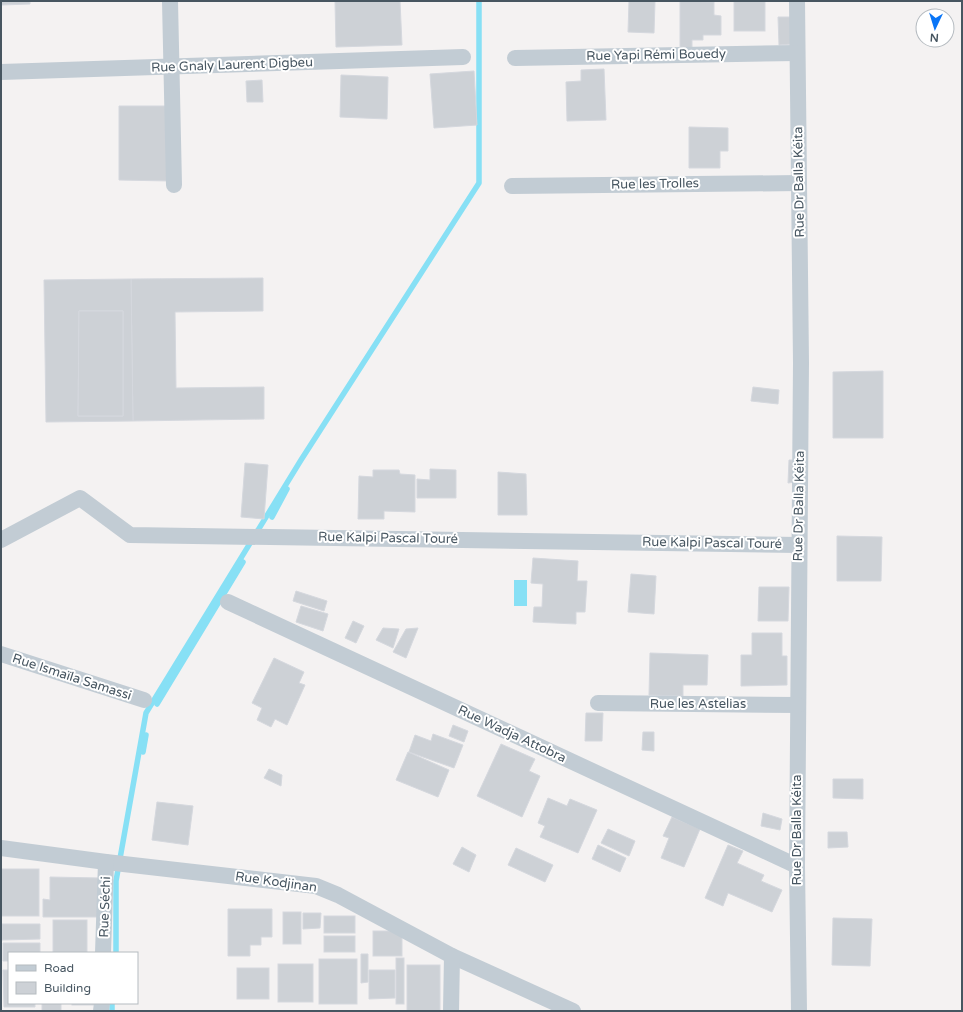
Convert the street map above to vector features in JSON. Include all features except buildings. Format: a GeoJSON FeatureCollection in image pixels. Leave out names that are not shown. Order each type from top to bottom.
{"type":"FeatureCollection","features":[{"type":"Feature","properties":{"kind":"street"},"geometry":{"type":"LineString","coordinates":[[170,1],[174,185]]}},
{"type":"Feature","properties":{"kind":"street","name":"Rue Dr Balla Kéita"},"geometry":{"type":"LineString","coordinates":[[797,1],[801,363],[797,866],[799,1011]]}},
{"type":"Feature","properties":{"kind":"street","name":"Rue Yapi Rémi Bouedy"},"geometry":{"type":"LineString","coordinates":[[515,58],[797,53]]}},
{"type":"Feature","properties":{"kind":"street","name":"Rue Gnaly Laurent Digbeu"},"geometry":{"type":"LineString","coordinates":[[1,72],[463,57]]}},
{"type":"Feature","properties":{"kind":"street","name":"Rue les Trolles"},"geometry":{"type":"LineString","coordinates":[[512,186],[799,183]]}},
{"type":"Feature","properties":{"kind":"street","name":"Rue Kalpi Pascal Touré"},"geometry":{"type":"LineString","coordinates":[[1,540],[80,498],[130,535],[799,545]]}},
{"type":"Feature","properties":{"kind":"street","name":"Rue Wadja Attobra"},"geometry":{"type":"LineString","coordinates":[[228,602],[797,866]]}},
{"type":"Feature","properties":{"kind":"street","name":"Rue Ismaïla Samassi"},"geometry":{"type":"LineString","coordinates":[[1,654],[144,700]]}},
{"type":"Feature","properties":{"kind":"street","name":"Rue les Astelias"},"geometry":{"type":"LineString","coordinates":[[598,703],[798,705]]}},
{"type":"Feature","properties":{"kind":"street","name":"Rue Kodjinan"},"geometry":{"type":"LineString","coordinates":[[1,848],[106,862],[316,886],[338,895],[452,956],[573,1011]]}},
{"type":"Feature","properties":{"kind":"street","name":"Rue Séchi"},"geometry":{"type":"LineString","coordinates":[[103,952],[106,862]]}},
{"type":"Feature","properties":{"kind":"street"},"geometry":{"type":"LineString","coordinates":[[451,1011],[452,956]]}},
{"type":"Feature","properties":{"kind":"water"},"geometry":{"type":"Polygon","coordinates":[[[514,580],[527,580],[527,606],[514,606],[514,580]]]}},
{"type":"Feature","properties":{"kind":"waterway"},"geometry":{"type":"LineString","coordinates":[[116,952],[116,881],[146,713],[301,460],[479,183],[479,1]]}},
{"type":"Feature","properties":{"kind":"waterway"},"geometry":{"type":"LineString","coordinates":[[272,517],[287,489]]}},
{"type":"Feature","properties":{"kind":"waterway"},"geometry":{"type":"LineString","coordinates":[[157,704],[243,562]]}},
{"type":"Feature","properties":{"kind":"waterway"},"geometry":{"type":"LineString","coordinates":[[143,752],[146,735]]}},
{"type":"Feature","properties":{"kind":"waterway"},"geometry":{"type":"LineString","coordinates":[[112,1004],[112,1011]]}}]}
